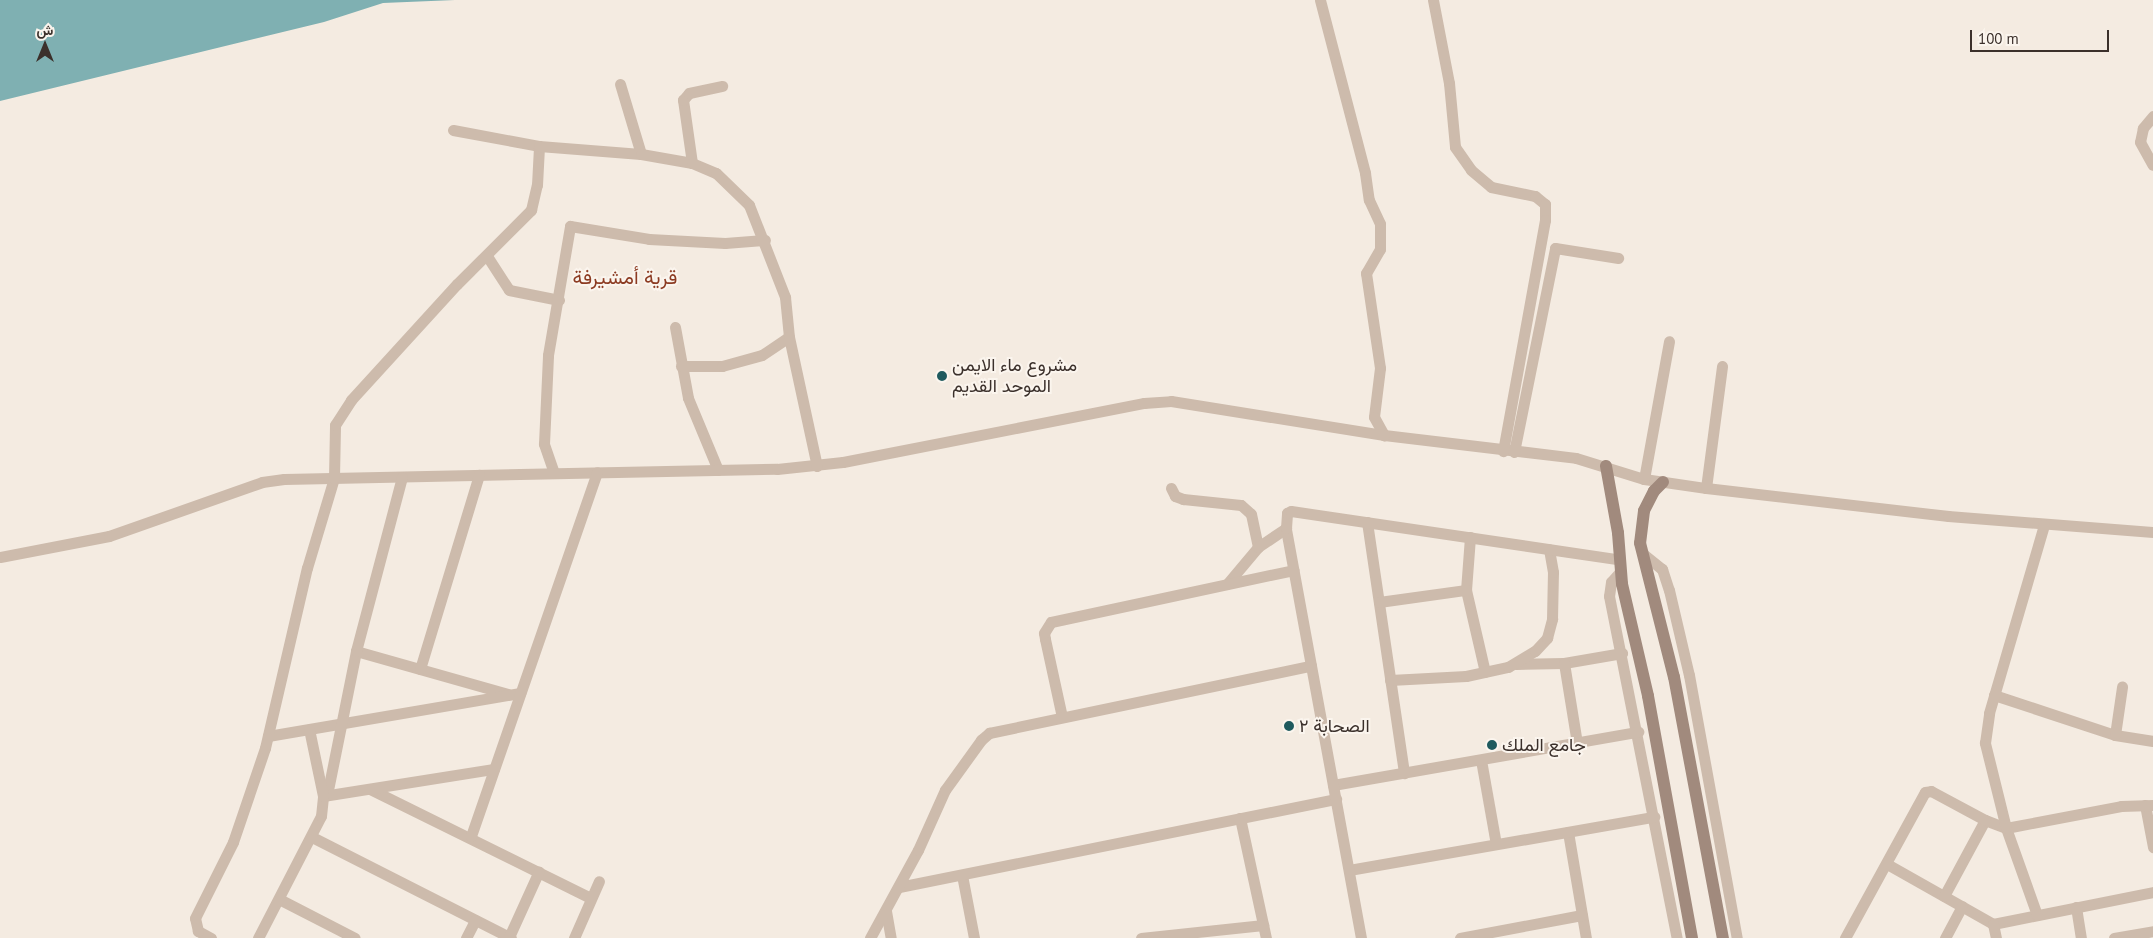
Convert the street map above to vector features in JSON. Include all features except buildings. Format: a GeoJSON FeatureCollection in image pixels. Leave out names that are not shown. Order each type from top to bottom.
{"type":"FeatureCollection","features":[{"type":"Feature","properties":{"kind":"main road"},"geometry":{"type":"LineString","coordinates":[[1606,466],[1618,533],[1620,572],[1648,696],[1692,938]]}},
{"type":"Feature","properties":{"kind":"main road"},"geometry":{"type":"LineString","coordinates":[[1664,482],[1648,501],[1640,532],[1642,553],[1674,677],[1722,938]]}},
{"type":"Feature","properties":{"kind":"main road"},"geometry":{"type":"LineString","coordinates":[[1618,533],[1640,532]]}},
{"type":"Feature","properties":{"kind":"street"},"geometry":{"type":"LineString","coordinates":[[1320,0],[1365,173],[1369,200],[1380,224],[1380,249],[1366,273],[1380,368],[1374,417],[1384,435]]}},
{"type":"Feature","properties":{"kind":"street"},"geometry":{"type":"LineString","coordinates":[[1433,0],[1449,83],[1455,146],[1471,170],[1491,187],[1535,196],[1545,204],[1546,220],[1508,452]]}},
{"type":"Feature","properties":{"kind":"street"},"geometry":{"type":"LineString","coordinates":[[620,84],[641,154]]}},
{"type":"Feature","properties":{"kind":"street"},"geometry":{"type":"LineString","coordinates":[[692,164],[683,100],[689,93],[722,86]]}},
{"type":"Feature","properties":{"kind":"street"},"geometry":{"type":"LineString","coordinates":[[2153,116],[2143,128],[2140,142],[2153,165]]}},
{"type":"Feature","properties":{"kind":"street"},"geometry":{"type":"LineString","coordinates":[[453,130],[540,146],[641,154],[692,164],[716,173],[749,205],[765,240],[785,297],[789,338],[817,466]]}},
{"type":"Feature","properties":{"kind":"street"},"geometry":{"type":"LineString","coordinates":[[211,938],[198,931],[195,918],[233,842],[268,736],[307,568],[334,478],[335,425],[340,412],[457,284],[487,256],[534,205],[540,146]]}},
{"type":"Feature","properties":{"kind":"street"},"geometry":{"type":"LineString","coordinates":[[554,473],[544,444],[548,355],[559,300],[570,226],[649,239],[725,243],[765,240]]}},
{"type":"Feature","properties":{"kind":"street"},"geometry":{"type":"LineString","coordinates":[[1508,452],[1554,248],[1618,258]]}},
{"type":"Feature","properties":{"kind":"street"},"geometry":{"type":"LineString","coordinates":[[487,256],[509,290],[559,300]]}},
{"type":"Feature","properties":{"kind":"street"},"geometry":{"type":"LineString","coordinates":[[675,327],[688,398],[718,470]]}},
{"type":"Feature","properties":{"kind":"street"},"geometry":{"type":"LineString","coordinates":[[681,366],[722,366],[762,355],[789,338]]}},
{"type":"Feature","properties":{"kind":"street"},"geometry":{"type":"LineString","coordinates":[[1644,479],[1669,341]]}},
{"type":"Feature","properties":{"kind":"street"},"geometry":{"type":"LineString","coordinates":[[1706,488],[1722,366]]}},
{"type":"Feature","properties":{"kind":"street"},"geometry":{"type":"LineString","coordinates":[[0,557],[129,530],[262,482],[334,478],[718,470],[817,466],[1144,403],[1171,401],[1384,435],[1508,452],[1576,458],[1644,479],[1706,488],[2044,525],[2153,532]]}},
{"type":"Feature","properties":{"kind":"street"},"geometry":{"type":"LineString","coordinates":[[471,836],[494,769],[516,694],[597,472]]}},
{"type":"Feature","properties":{"kind":"street"},"geometry":{"type":"LineString","coordinates":[[420,669],[479,475]]}},
{"type":"Feature","properties":{"kind":"street"},"geometry":{"type":"LineString","coordinates":[[258,938],[312,837],[321,816],[356,651],[402,477]]}},
{"type":"Feature","properties":{"kind":"street"},"geometry":{"type":"LineString","coordinates":[[1171,488],[1179,498],[1235,503],[1246,509],[1253,520],[1258,547]]}},
{"type":"Feature","properties":{"kind":"street"},"geometry":{"type":"LineString","coordinates":[[1361,938],[1293,570],[1286,528],[1287,513],[1291,510],[1618,558]]}},
{"type":"Feature","properties":{"kind":"street"},"geometry":{"type":"LineString","coordinates":[[1367,522],[1404,773]]}},
{"type":"Feature","properties":{"kind":"street"},"geometry":{"type":"LineString","coordinates":[[2037,915],[2006,828],[1986,743],[1994,695],[2044,525]]}},
{"type":"Feature","properties":{"kind":"street"},"geometry":{"type":"LineString","coordinates":[[1227,584],[1258,547],[1286,528]]}},
{"type":"Feature","properties":{"kind":"street"},"geometry":{"type":"LineString","coordinates":[[1470,537],[1466,590],[1485,672]]}},
{"type":"Feature","properties":{"kind":"street"},"geometry":{"type":"LineString","coordinates":[[1515,664],[1536,651],[1547,638],[1553,599],[1549,549]]}},
{"type":"Feature","properties":{"kind":"street"},"geometry":{"type":"LineString","coordinates":[[1642,553],[1657,562],[1669,590],[1693,694],[1738,938]]}},
{"type":"Feature","properties":{"kind":"street"},"geometry":{"type":"LineString","coordinates":[[1062,717],[1044,633],[1051,622],[1293,570]]}},
{"type":"Feature","properties":{"kind":"street"},"geometry":{"type":"LineString","coordinates":[[1620,572],[1613,578],[1608,592],[1638,732],[1677,938]]}},
{"type":"Feature","properties":{"kind":"street"},"geometry":{"type":"LineString","coordinates":[[1379,602],[1466,590]]}},
{"type":"Feature","properties":{"kind":"street"},"geometry":{"type":"LineString","coordinates":[[356,651],[516,694]]}},
{"type":"Feature","properties":{"kind":"street"},"geometry":{"type":"LineString","coordinates":[[1390,680],[1428,680],[1485,672],[1515,664],[1564,663],[1622,653]]}},
{"type":"Feature","properties":{"kind":"street"},"geometry":{"type":"LineString","coordinates":[[1564,663],[1577,743]]}},
{"type":"Feature","properties":{"kind":"street"},"geometry":{"type":"LineString","coordinates":[[870,938],[899,887],[945,790],[981,740],[994,730],[1311,666]]}},
{"type":"Feature","properties":{"kind":"street"},"geometry":{"type":"LineString","coordinates":[[2115,735],[2122,687]]}},
{"type":"Feature","properties":{"kind":"street"},"geometry":{"type":"LineString","coordinates":[[268,736],[516,694]]}},
{"type":"Feature","properties":{"kind":"street"},"geometry":{"type":"LineString","coordinates":[[1994,695],[2115,735],[2153,742]]}},
{"type":"Feature","properties":{"kind":"street"},"geometry":{"type":"LineString","coordinates":[[309,730],[325,796]]}},
{"type":"Feature","properties":{"kind":"street"},"geometry":{"type":"LineString","coordinates":[[1333,786],[1638,732]]}},
{"type":"Feature","properties":{"kind":"street"},"geometry":{"type":"LineString","coordinates":[[1481,760],[1496,844]]}},
{"type":"Feature","properties":{"kind":"street"},"geometry":{"type":"LineString","coordinates":[[325,796],[494,769]]}},
{"type":"Feature","properties":{"kind":"street"},"geometry":{"type":"LineString","coordinates":[[370,789],[471,836],[592,898]]}},
{"type":"Feature","properties":{"kind":"street"},"geometry":{"type":"LineString","coordinates":[[1845,938],[1928,791],[1985,820],[2006,828],[2121,806],[2149,805],[2153,847]]}},
{"type":"Feature","properties":{"kind":"street"},"geometry":{"type":"LineString","coordinates":[[899,887],[1336,799]]}},
{"type":"Feature","properties":{"kind":"street"},"geometry":{"type":"LineString","coordinates":[[1349,870],[1654,817]]}},
{"type":"Feature","properties":{"kind":"street"},"geometry":{"type":"LineString","coordinates":[[1240,818],[1266,938]]}},
{"type":"Feature","properties":{"kind":"street"},"geometry":{"type":"LineString","coordinates":[[1944,896],[1985,820]]}},
{"type":"Feature","properties":{"kind":"street"},"geometry":{"type":"LineString","coordinates":[[1568,832],[1586,938]]}},
{"type":"Feature","properties":{"kind":"street"},"geometry":{"type":"LineString","coordinates":[[312,837],[510,938],[540,871]]}},
{"type":"Feature","properties":{"kind":"street"},"geometry":{"type":"LineString","coordinates":[[1888,864],[1993,924],[2153,892]]}},
{"type":"Feature","properties":{"kind":"street"},"geometry":{"type":"LineString","coordinates":[[962,875],[974,938]]}},
{"type":"Feature","properties":{"kind":"street"},"geometry":{"type":"LineString","coordinates":[[574,938],[598,881]]}},
{"type":"Feature","properties":{"kind":"street"},"geometry":{"type":"LineString","coordinates":[[279,898],[355,938]]}},
{"type":"Feature","properties":{"kind":"street"},"geometry":{"type":"LineString","coordinates":[[1945,938],[1962,906]]}},
{"type":"Feature","properties":{"kind":"street"},"geometry":{"type":"LineString","coordinates":[[2076,908],[2081,938]]}},
{"type":"Feature","properties":{"kind":"street"},"geometry":{"type":"LineString","coordinates":[[886,911],[891,938]]}},
{"type":"Feature","properties":{"kind":"street"},"geometry":{"type":"LineString","coordinates":[[1460,938],[1582,915]]}},
{"type":"Feature","properties":{"kind":"street"},"geometry":{"type":"LineString","coordinates":[[466,938],[475,920]]}},
{"type":"Feature","properties":{"kind":"street"},"geometry":{"type":"LineString","coordinates":[[1993,924],[1996,938]]}},
{"type":"Feature","properties":{"kind":"street"},"geometry":{"type":"LineString","coordinates":[[1144,938],[1263,925]]}},
{"type":"Feature","properties":{"kind":"street"},"geometry":{"type":"LineString","coordinates":[[2114,938],[2153,931]]}},
{"type":"Feature","properties":{"kind":"water"},"geometry":{"type":"Polygon","coordinates":[[[0,0],[455,0],[383,3],[324,22],[0,101],[0,0]]]}},
{"type":"Feature","properties":{"kind":"place","name":"مشروع ماء الايمن الموحد القديم"},"geometry":{"type":"Point","coordinates":[942,376]}},
{"type":"Feature","properties":{"kind":"place","name":"الصحابة ٢"},"geometry":{"type":"Point","coordinates":[1289,726]}},
{"type":"Feature","properties":{"kind":"place","name":"جامع الملك"},"geometry":{"type":"Point","coordinates":[1492,745]}},
{"type":"Feature","properties":{"kind":"district","name":"قرية أمشيرفة"},"geometry":{"type":"Point","coordinates":[625,277]}}]}
